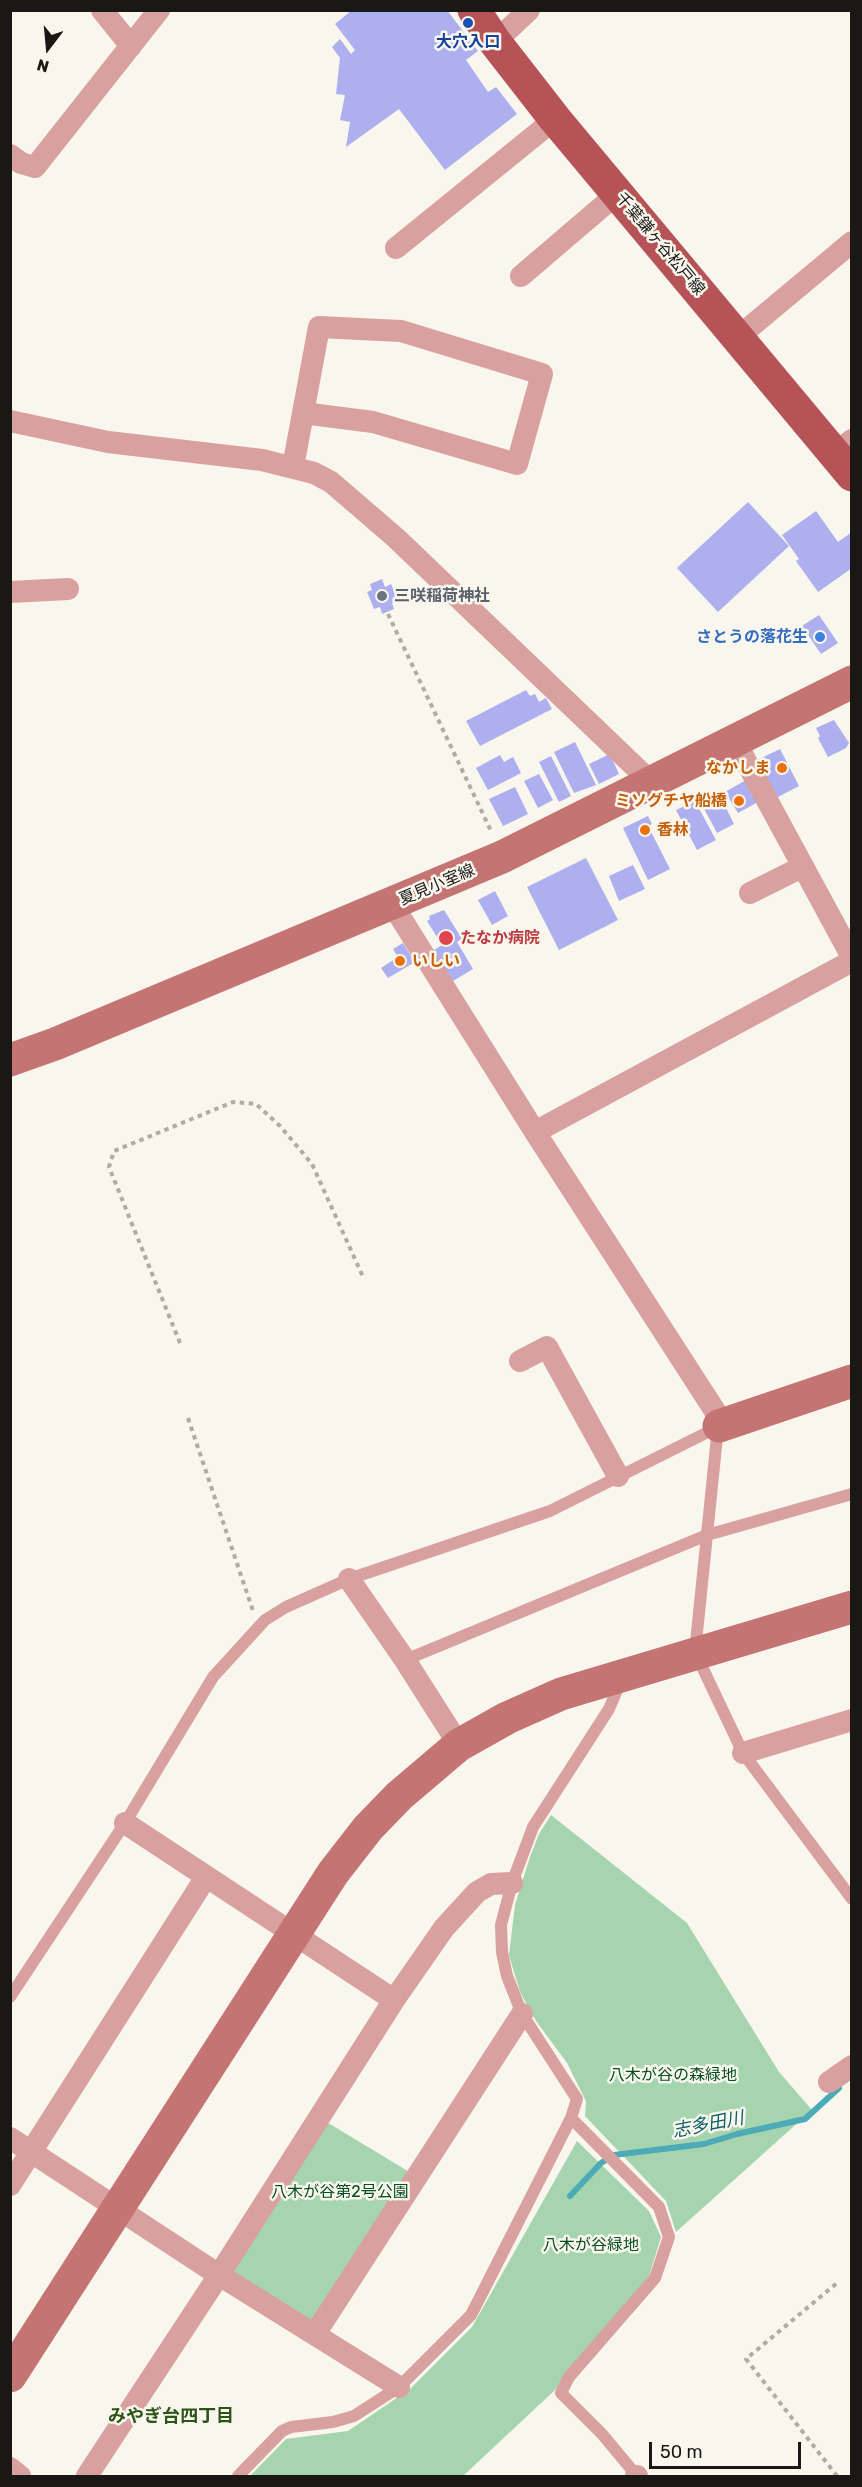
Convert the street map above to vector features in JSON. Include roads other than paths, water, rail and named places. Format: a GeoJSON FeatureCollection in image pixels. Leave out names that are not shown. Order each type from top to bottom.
{"type":"FeatureCollection","features":[{"type":"Feature","properties":{"kind":"main road","name":"千葉鎌ヶ谷松戸線"},"geometry":{"type":"LineString","coordinates":[[474,10],[495,42],[555,119],[737,338],[846,456]]}},
{"type":"Feature","properties":{"kind":"street"},"geometry":{"type":"LineString","coordinates":[[102,10],[131,46]]}},
{"type":"Feature","properties":{"kind":"street"},"geometry":{"type":"LineString","coordinates":[[495,42],[529,10]]}},
{"type":"Feature","properties":{"kind":"street"},"geometry":{"type":"LineString","coordinates":[[10,155],[21,163],[35,167],[156,12]]}},
{"type":"Feature","properties":{"kind":"street"},"geometry":{"type":"LineString","coordinates":[[396,248],[555,119]]}},
{"type":"Feature","properties":{"kind":"street"},"geometry":{"type":"LineString","coordinates":[[521,276],[618,194]]}},
{"type":"Feature","properties":{"kind":"street"},"geometry":{"type":"LineString","coordinates":[[737,338],[852,242]]}},
{"type":"Feature","properties":{"kind":"street"},"geometry":{"type":"LineString","coordinates":[[293,467],[303,412],[319,327],[401,331],[542,374],[517,464],[373,422],[303,412]]}},
{"type":"Feature","properties":{"kind":"street"},"geometry":{"type":"LineString","coordinates":[[10,421],[108,442],[261,460],[314,473],[332,482],[396,538],[652,783]]}},
{"type":"Feature","properties":{"kind":"street"},"geometry":{"type":"LineString","coordinates":[[10,592],[68,589]]}},
{"type":"Feature","properties":{"kind":"street","name":"夏見小室線"},"geometry":{"type":"LineString","coordinates":[[10,1060],[55,1044],[502,857],[852,682]]}},
{"type":"Feature","properties":{"kind":"street"},"geometry":{"type":"LineString","coordinates":[[535,1132],[852,959],[735,741]]}},
{"type":"Feature","properties":{"kind":"street"},"geometry":{"type":"LineString","coordinates":[[750,893],[802,867]]}},
{"type":"Feature","properties":{"kind":"street"},"geometry":{"type":"LineString","coordinates":[[392,904],[535,1132],[715,1411],[719,1426],[852,1381]]}},
{"type":"Feature","properties":{"kind":"street"},"geometry":{"type":"LineString","coordinates":[[520,1361],[547,1347],[618,1476]]}},
{"type":"Feature","properties":{"kind":"street"},"geometry":{"type":"LineString","coordinates":[[349,1580],[405,1660],[459,1745]]}},
{"type":"Feature","properties":{"kind":"street"},"geometry":{"type":"LineString","coordinates":[[10,2376],[333,1873],[368,1828],[399,1796],[459,1745],[507,1718],[550,1699],[695,1652],[852,1607]]}},
{"type":"Feature","properties":{"kind":"street"},"geometry":{"type":"LineString","coordinates":[[743,1753],[848,1728]]}},
{"type":"Feature","properties":{"kind":"street"},"geometry":{"type":"LineString","coordinates":[[125,1823],[394,2000]]}},
{"type":"Feature","properties":{"kind":"street"},"geometry":{"type":"LineString","coordinates":[[10,2185],[206,1877]]}},
{"type":"Feature","properties":{"kind":"street"},"geometry":{"type":"LineString","coordinates":[[87,2476],[219,2275],[394,2000],[444,1928],[477,1892],[491,1884],[512,1883]]}},
{"type":"Feature","properties":{"kind":"street"},"geometry":{"type":"LineString","coordinates":[[315,2334],[522,2014]]}},
{"type":"Feature","properties":{"kind":"street"},"geometry":{"type":"LineString","coordinates":[[829,2082],[852,2066]]}},
{"type":"Feature","properties":{"kind":"street"},"geometry":{"type":"LineString","coordinates":[[10,2138],[219,2275],[399,2387]]}},
{"type":"Feature","properties":{"kind":"street"},"geometry":{"type":"LineString","coordinates":[[10,2468],[20,2476]]}},
{"type":"Feature","properties":{"kind":"lane"},"geometry":{"type":"LineString","coordinates":[[10,1997],[125,1823],[213,1677],[258,1627],[286,1607],[349,1580],[550,1511],[719,1426]]}},
{"type":"Feature","properties":{"kind":"lane"},"geometry":{"type":"LineString","coordinates":[[719,1426],[695,1652],[743,1753],[852,1899]]}},
{"type":"Feature","properties":{"kind":"lane"},"geometry":{"type":"LineString","coordinates":[[405,1660],[707,1535],[852,1494]]}},
{"type":"Feature","properties":{"kind":"lane"},"geometry":{"type":"LineString","coordinates":[[238,2476],[282,2431],[291,2427],[333,2422],[354,2415],[399,2387],[471,2315],[571,2118],[577,2099],[522,2014],[507,1976],[502,1952],[501,1925],[512,1883],[533,1827],[609,1709],[624,1674]]}},
{"type":"Feature","properties":{"kind":"lane"},"geometry":{"type":"LineString","coordinates":[[571,2118],[658,2207],[669,2237],[655,2278],[569,2377],[561,2393],[602,2434],[637,2476]]}},
{"type":"Feature","properties":{"kind":"waterway","name":"志多田川"},"geometry":{"type":"LineString","coordinates":[[570,2196],[601,2163],[614,2155],[704,2144],[805,2119],[839,2088]]}},
{"type":"Feature","properties":{"kind":"place","name":"大穴入口"},"geometry":{"type":"Point","coordinates":[468,23]}},
{"type":"Feature","properties":{"kind":"place","name":"三咲稲荷神社"},"geometry":{"type":"Point","coordinates":[382,596]}},
{"type":"Feature","properties":{"kind":"place","name":"さとうの落花生"},"geometry":{"type":"Point","coordinates":[820,637]}},
{"type":"Feature","properties":{"kind":"place","name":"なかしま"},"geometry":{"type":"Point","coordinates":[782,768]}},
{"type":"Feature","properties":{"kind":"place","name":"ミソグチヤ船橋"},"geometry":{"type":"Point","coordinates":[739,801]}},
{"type":"Feature","properties":{"kind":"place","name":"香林"},"geometry":{"type":"Point","coordinates":[645,830]}},
{"type":"Feature","properties":{"kind":"place","name":"たなか病院"},"geometry":{"type":"Point","coordinates":[446,938]}},
{"type":"Feature","properties":{"kind":"place","name":"いしい"},"geometry":{"type":"Point","coordinates":[400,961]}},
{"type":"Feature","properties":{"kind":"district","name":"みやぎ台四丁目"},"geometry":{"type":"Point","coordinates":[171,2417]}},
{"type":"Feature","properties":{"kind":"park label","name":"八木が谷の森緑地"},"geometry":{"type":"Point","coordinates":[673,2075]}},
{"type":"Feature","properties":{"kind":"park label","name":"八木が谷第2号公園"},"geometry":{"type":"Point","coordinates":[340,2192]}},
{"type":"Feature","properties":{"kind":"park label","name":"八木が谷緑地"},"geometry":{"type":"Point","coordinates":[591,2245]}}]}
